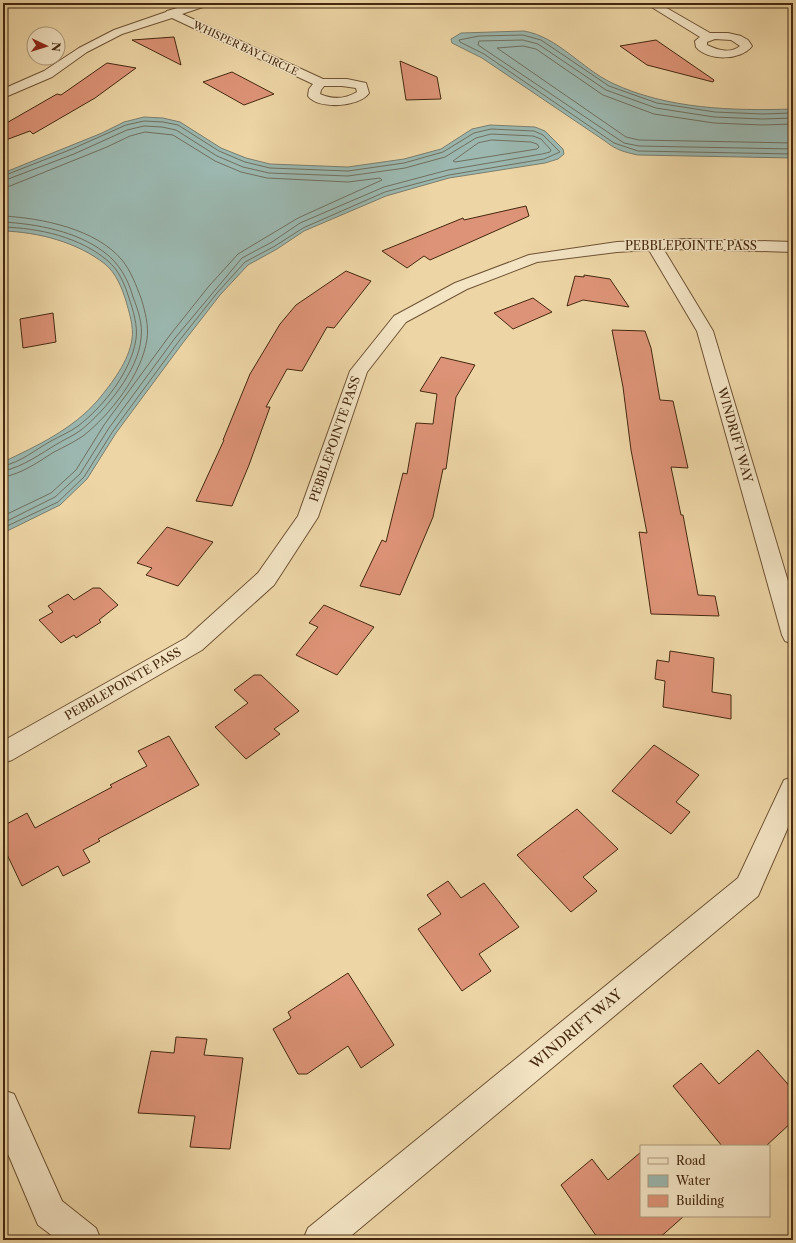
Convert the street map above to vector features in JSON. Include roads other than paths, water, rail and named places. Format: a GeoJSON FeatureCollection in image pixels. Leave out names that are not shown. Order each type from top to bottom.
{"type":"FeatureCollection","features":[{"type":"Feature","properties":{"kind":"street"},"geometry":{"type":"LineString","coordinates":[[3,94],[48,74],[82,50],[118,32],[171,13],[205,3]]}},
{"type":"Feature","properties":{"kind":"street"},"geometry":{"type":"LineString","coordinates":[[650,3],[708,37]]}},
{"type":"Feature","properties":{"kind":"street","name":"WHISPER BAY CIRCLE"},"geometry":{"type":"LineString","coordinates":[[171,13],[321,83]]}},
{"type":"Feature","properties":{"kind":"street","name":"PEBBLEPOINTE PASS"},"geometry":{"type":"LineString","coordinates":[[3,753],[194,644],[266,579],[308,517],[359,372],[400,319],[461,286],[534,258],[617,247],[654,245],[688,244],[793,247]]}},
{"type":"Feature","properties":{"kind":"street","name":"WINDRIFT WAY"},"geometry":{"type":"LineString","coordinates":[[654,245],[705,332],[793,635]]}},
{"type":"Feature","properties":{"kind":"street","name":"WINDRIFT WAY"},"geometry":{"type":"LineString","coordinates":[[320,1240],[748,887],[793,788]]}},
{"type":"Feature","properties":{"kind":"street"},"geometry":{"type":"LineString","coordinates":[[3,1105],[50,1213],[84,1240]]}},
{"type":"Feature","properties":{"kind":"water"},"geometry":{"type":"Polygon","coordinates":[[[524,31],[536,34],[559,46],[601,77],[633,92],[677,103],[723,109],[793,109],[793,158],[638,155],[624,152],[609,144],[482,58],[452,43],[451,39],[461,33],[524,31]]]}},
{"type":"Feature","properties":{"kind":"water"},"geometry":{"type":"Polygon","coordinates":[[[144,117],[163,118],[180,122],[221,148],[246,158],[270,164],[348,167],[404,159],[441,149],[472,129],[490,125],[535,127],[545,131],[563,149],[564,154],[558,159],[545,163],[449,178],[386,196],[304,231],[277,249],[248,265],[220,295],[182,344],[116,433],[87,479],[60,505],[3,533],[3,462],[54,436],[77,420],[98,400],[124,363],[132,339],[132,330],[131,320],[123,291],[115,276],[105,264],[94,256],[70,244],[30,233],[3,231],[3,173],[102,133],[124,122],[144,117]]]}}]}
